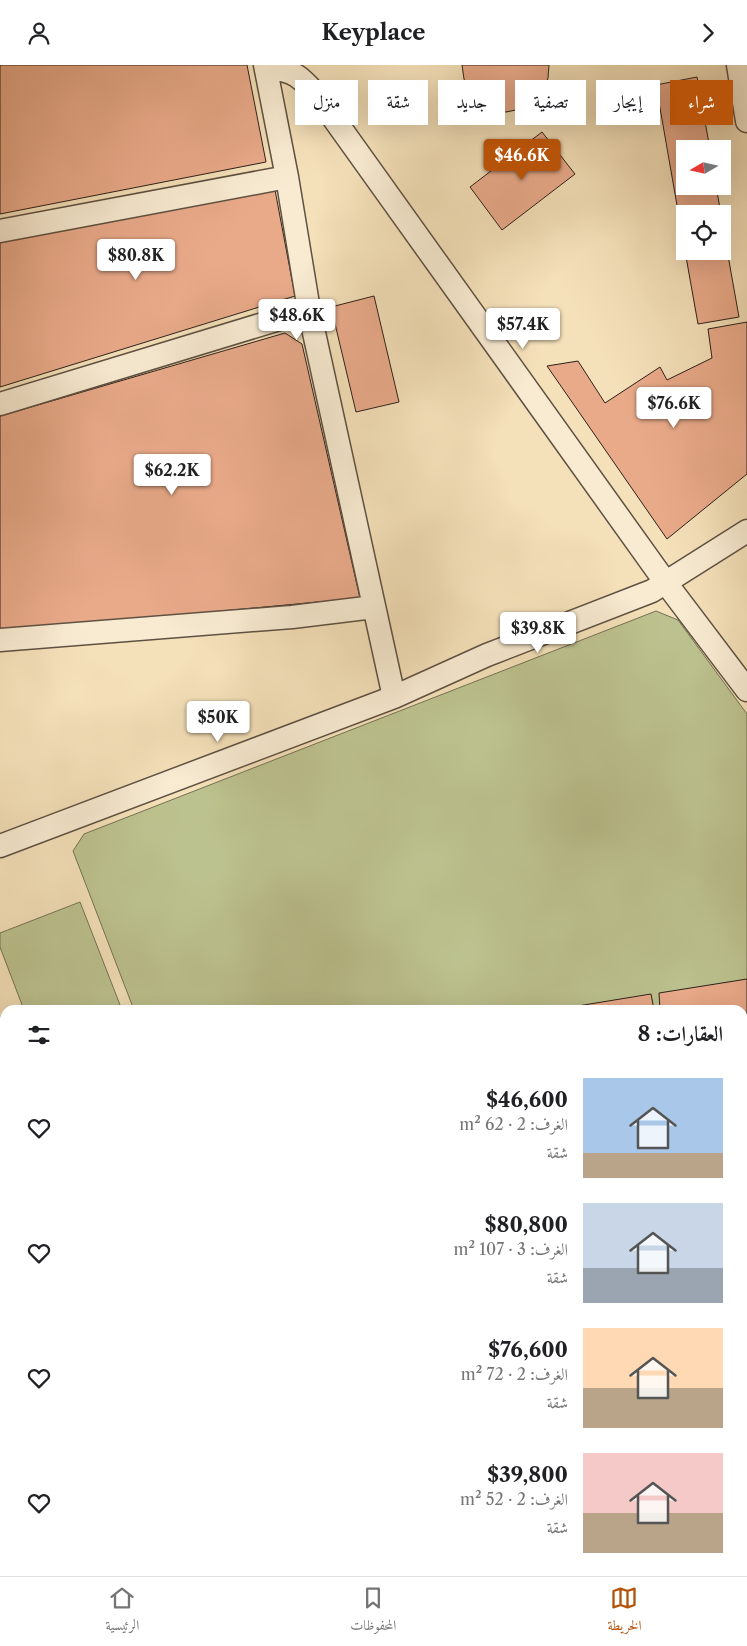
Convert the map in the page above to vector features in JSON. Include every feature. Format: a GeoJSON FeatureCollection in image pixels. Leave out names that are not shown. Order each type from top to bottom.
{"type":"FeatureCollection","features":[{"type":"Feature","properties":{"kind":"street"},"geometry":{"type":"LineString","coordinates":[[738,65],[747,121]]}},
{"type":"Feature","properties":{"kind":"street"},"geometry":{"type":"LineString","coordinates":[[394,697],[309,310],[287,177],[266,67],[291,72],[303,79],[319,98],[666,583],[747,691]]}},
{"type":"Feature","properties":{"kind":"street"},"geometry":{"type":"LineString","coordinates":[[0,231],[287,177]]}},
{"type":"Feature","properties":{"kind":"street"},"geometry":{"type":"LineString","coordinates":[[0,404],[309,310]]}},
{"type":"Feature","properties":{"kind":"street"},"geometry":{"type":"LineString","coordinates":[[0,846],[394,697],[487,655],[628,600],[666,583],[747,531]]}},
{"type":"Feature","properties":{"kind":"street"},"geometry":{"type":"LineString","coordinates":[[0,640],[282,618],[374,607]]}},
{"type":"Feature","properties":{"kind":"green space"},"geometry":{"type":"Polygon","coordinates":[[[656,611],[678,620],[747,714],[747,1005],[132,1005],[73,851],[84,834],[656,611]]]}},
{"type":"Feature","properties":{"kind":"green space"},"geometry":{"type":"Polygon","coordinates":[[[80,902],[120,1005],[22,1005],[0,947],[0,933],[80,902]]]}},
{"type":"Feature","properties":{"kind":"building"},"geometry":{"type":"Polygon","coordinates":[[[0,65],[247,65],[266,162],[0,214],[0,65]]]}},
{"type":"Feature","properties":{"kind":"building"},"geometry":{"type":"Polygon","coordinates":[[[462,65],[549,65],[547,80],[515,80],[515,110],[506,112],[505,80],[464,79],[462,65]]]}},
{"type":"Feature","properties":{"kind":"building"},"geometry":{"type":"Polygon","coordinates":[[[697,77],[698,80],[682,80],[697,77]]]}},
{"type":"Feature","properties":{"kind":"building"},"geometry":{"type":"Polygon","coordinates":[[[670,82],[670,125],[706,125],[708,140],[676,140],[676,195],[718,195],[719,205],[677,205],[660,108],[660,84],[670,82]]]}},
{"type":"Feature","properties":{"kind":"building"},"geometry":{"type":"Polygon","coordinates":[[[542,132],[575,174],[502,230],[470,187],[542,132]]]}},
{"type":"Feature","properties":{"kind":"building"},"geometry":{"type":"Polygon","coordinates":[[[275,190],[295,296],[0,387],[0,242],[275,190]]]}},
{"type":"Feature","properties":{"kind":"building"},"geometry":{"type":"Polygon","coordinates":[[[687,260],[729,260],[739,317],[698,324],[687,260]]]}},
{"type":"Feature","properties":{"kind":"building"},"geometry":{"type":"Polygon","coordinates":[[[374,296],[399,402],[356,412],[331,307],[374,296]]]}},
{"type":"Feature","properties":{"kind":"building"},"geometry":{"type":"Polygon","coordinates":[[[747,322],[747,474],[667,539],[547,366],[578,361],[605,403],[660,367],[667,380],[712,358],[708,329],[747,322]]]}},
{"type":"Feature","properties":{"kind":"building"},"geometry":{"type":"Polygon","coordinates":[[[285,333],[302,344],[360,598],[0,632],[0,416],[285,333]]]}},
{"type":"Feature","properties":{"kind":"building"},"geometry":{"type":"Polygon","coordinates":[[[747,979],[747,1005],[660,1005],[659,993],[747,979]]]}},
{"type":"Feature","properties":{"kind":"building"},"geometry":{"type":"Polygon","coordinates":[[[651,994],[653,1005],[584,1005],[651,994]]]}}]}
